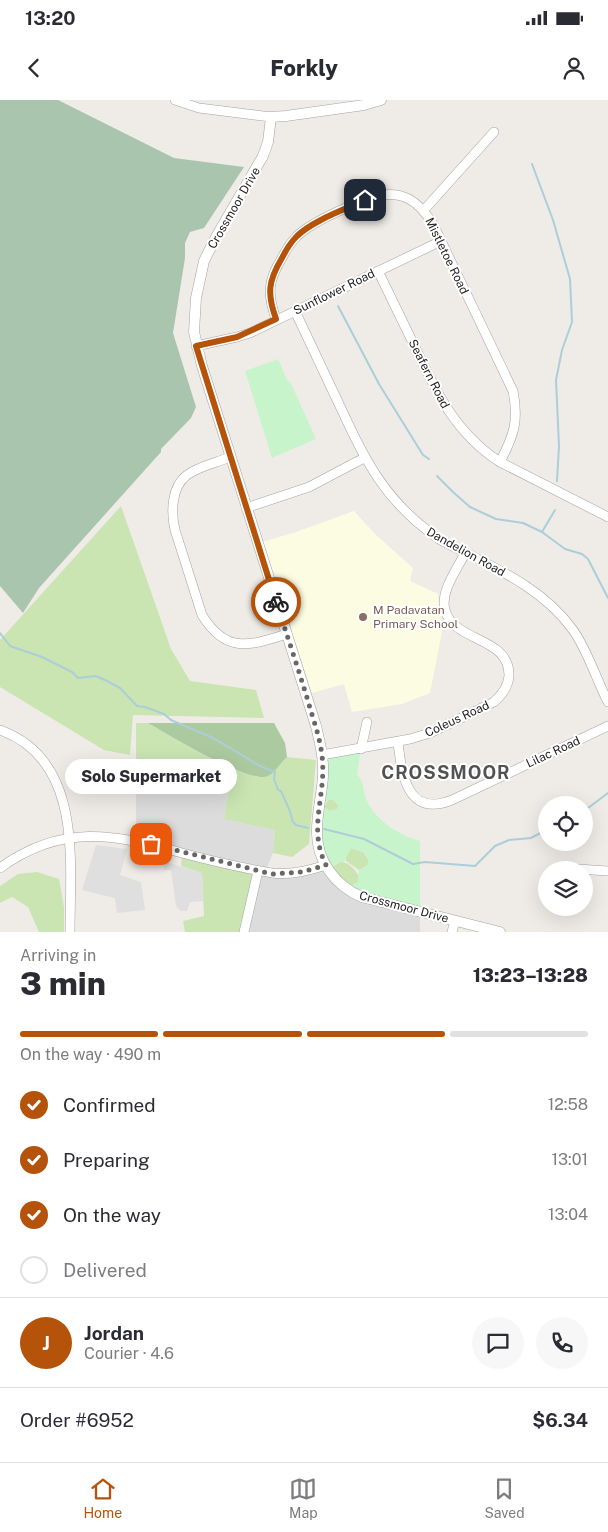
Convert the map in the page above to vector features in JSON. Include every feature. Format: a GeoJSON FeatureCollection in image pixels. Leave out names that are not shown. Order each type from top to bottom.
{"type":"FeatureCollection","features":[{"type":"Feature","properties":{"kind":"street"},"geometry":{"type":"LineString","coordinates":[[175,100],[200,108],[271,117],[355,106],[380,100]]}},
{"type":"Feature","properties":{"kind":"street","name":"Crossmoor Drive"},"geometry":{"type":"LineString","coordinates":[[271,117],[268,142],[263,156],[216,236],[204,261],[198,283],[194,323],[196,346],[316,726],[322,755],[323,777],[317,829],[320,853],[335,879],[354,894],[374,901],[500,932]]}},
{"type":"Feature","properties":{"kind":"street"},"geometry":{"type":"LineString","coordinates":[[424,210],[494,132]]}},
{"type":"Feature","properties":{"kind":"street","name":"Mistletoe Road"},"geometry":{"type":"LineString","coordinates":[[276,319],[270,299],[270,280],[290,244],[302,232],[365,200],[386,194],[406,197],[424,210],[433,224],[513,391],[517,409],[514,429],[500,462]]}},
{"type":"Feature","properties":{"kind":"street","name":"Sunflower Road"},"geometry":{"type":"LineString","coordinates":[[196,346],[237,337],[441,241]]}},
{"type":"Feature","properties":{"kind":"street","name":"Seafern Road"},"geometry":{"type":"LineString","coordinates":[[378,271],[442,402],[464,431],[486,453],[500,462],[608,517]]}},
{"type":"Feature","properties":{"kind":"street","name":"Dandelion Road"},"geometry":{"type":"LineString","coordinates":[[295,311],[364,458],[385,489],[414,521],[439,539],[530,588],[558,611],[574,632],[608,702]]}},
{"type":"Feature","properties":{"kind":"street"},"geometry":{"type":"LineString","coordinates":[[230,458],[184,477],[173,503],[172,519],[202,615],[220,637],[240,644],[250,644],[287,634]]}},
{"type":"Feature","properties":{"kind":"street"},"geometry":{"type":"LineString","coordinates":[[246,508],[309,487],[364,458]]}},
{"type":"Feature","properties":{"kind":"street","name":"Coleus Road"},"geometry":{"type":"LineString","coordinates":[[322,755],[398,742],[430,733],[494,702],[502,696],[506,689],[509,675],[504,657],[497,650],[453,624],[445,611],[445,595],[465,553]]}},
{"type":"Feature","properties":{"kind":"street"},"geometry":{"type":"LineString","coordinates":[[361,749],[367,722]]}},
{"type":"Feature","properties":{"kind":"street","name":"Lilac Road"},"geometry":{"type":"LineString","coordinates":[[398,742],[401,769],[407,788],[418,800],[437,804],[452,800],[608,726]]}},
{"type":"Feature","properties":{"kind":"street"},"geometry":{"type":"LineString","coordinates":[[0,730],[26,743],[38,754],[50,771],[62,799],[69,838],[70,932]]}},
{"type":"Feature","properties":{"kind":"street"},"geometry":{"type":"LineString","coordinates":[[0,868],[49,842],[69,838],[103,836],[131,840],[258,871],[293,874],[326,865]]}},
{"type":"Feature","properties":{"kind":"street"},"geometry":{"type":"LineString","coordinates":[[593,870],[608,871]]}},
{"type":"Feature","properties":{"kind":"street"},"geometry":{"type":"LineString","coordinates":[[244,932],[258,871]]}},
{"type":"Feature","properties":{"kind":"street"},"geometry":{"type":"LineString","coordinates":[[452,932],[455,921]]}},
{"type":"Feature","properties":{"kind":"shaded area"},"geometry":{"type":"Polygon","coordinates":[[[0,100],[58,100],[174,158],[244,167],[204,228],[190,232],[185,243],[185,258],[173,333],[196,407],[191,418],[161,449],[161,452],[39,588],[23,613],[0,586],[0,100]]]}},
{"type":"Feature","properties":{"kind":"shaded area","name":"M Padavatan Primary School"},"geometry":{"type":"Polygon","coordinates":[[[354,511],[376,535],[413,568],[410,581],[438,594],[442,632],[430,693],[402,704],[352,712],[344,684],[312,693],[262,542],[354,511]]]}},
{"type":"Feature","properties":{"kind":"shaded area"},"geometry":{"type":"Polygon","coordinates":[[[136,762],[229,789],[224,819],[275,830],[273,853],[265,872],[326,865],[420,912],[420,932],[244,932],[258,871],[136,841],[136,762]]]}},
{"type":"Feature","properties":{"kind":"shaded area"},"geometry":{"type":"Polygon","coordinates":[[[96,845],[127,849],[120,875],[141,882],[145,910],[117,913],[115,898],[82,890],[96,845]]]}},
{"type":"Feature","properties":{"kind":"shaded area"},"geometry":{"type":"Polygon","coordinates":[[[166,862],[202,873],[203,901],[190,902],[187,911],[181,911],[176,906],[171,870],[163,870],[166,862]]]}},
{"type":"Feature","properties":{"kind":"green space"},"geometry":{"type":"Polygon","coordinates":[[[278,359],[316,439],[272,458],[245,371],[278,359]]]}},
{"type":"Feature","properties":{"kind":"green space"},"geometry":{"type":"Polygon","coordinates":[[[121,506],[171,649],[190,681],[256,690],[264,718],[133,715],[130,755],[104,750],[0,687],[0,640],[121,506]]]}},
{"type":"Feature","properties":{"kind":"green space"},"geometry":{"type":"Polygon","coordinates":[[[136,723],[148,723],[208,757],[258,777],[271,775],[287,757],[316,760],[309,844],[292,857],[273,853],[275,830],[224,819],[229,789],[136,762],[136,723]]]}},
{"type":"Feature","properties":{"kind":"green space"},"geometry":{"type":"Polygon","coordinates":[[[148,723],[274,723],[285,743],[287,757],[271,775],[259,777],[209,757],[148,723]]]}},
{"type":"Feature","properties":{"kind":"green space"},"geometry":{"type":"Polygon","coordinates":[[[361,749],[357,775],[362,782],[365,796],[374,812],[387,825],[403,835],[420,841],[420,912],[349,887],[358,882],[359,870],[368,865],[368,859],[363,852],[351,848],[344,862],[339,862],[332,867],[326,865],[318,809],[324,807],[330,811],[337,809],[338,805],[333,800],[328,800],[325,803],[319,800],[322,755],[361,749]]]}},
{"type":"Feature","properties":{"kind":"green space"},"geometry":{"type":"Polygon","coordinates":[[[328,800],[333,800],[339,805],[338,809],[329,811],[324,807],[328,800]]]}},
{"type":"Feature","properties":{"kind":"green space"},"geometry":{"type":"Polygon","coordinates":[[[351,848],[363,852],[368,859],[368,865],[359,870],[346,861],[346,854],[351,848]]]}},
{"type":"Feature","properties":{"kind":"green space"},"geometry":{"type":"Polygon","coordinates":[[[182,853],[258,871],[244,932],[185,932],[183,921],[204,916],[202,873],[181,866],[182,853]]]}},
{"type":"Feature","properties":{"kind":"green space"},"geometry":{"type":"Polygon","coordinates":[[[340,862],[346,863],[353,868],[359,876],[358,882],[349,887],[332,867],[340,862]]]}},
{"type":"Feature","properties":{"kind":"green space"},"geometry":{"type":"Polygon","coordinates":[[[37,872],[59,879],[64,907],[64,932],[39,932],[28,907],[12,897],[0,903],[0,886],[18,874],[37,872]]]}},
{"type":"Feature","properties":{"kind":"waterway"},"geometry":{"type":"LineString","coordinates":[[532,164],[553,220],[570,279],[572,322],[562,350],[556,380],[559,446],[557,481]]}},
{"type":"Feature","properties":{"kind":"waterway"},"geometry":{"type":"LineString","coordinates":[[338,306],[379,384],[423,455],[429,459]]}},
{"type":"Feature","properties":{"kind":"waterway"},"geometry":{"type":"LineString","coordinates":[[437,476],[470,507],[496,519],[523,523],[542,532],[565,549],[582,554],[588,559],[608,598]]}},
{"type":"Feature","properties":{"kind":"waterway"},"geometry":{"type":"LineString","coordinates":[[542,532],[555,510]]}},
{"type":"Feature","properties":{"kind":"waterway"},"geometry":{"type":"LineString","coordinates":[[0,633],[10,646],[42,657],[72,672],[78,678],[96,676],[107,681],[120,688],[137,706],[164,714],[171,720],[213,738],[262,767],[275,772],[274,779],[289,809],[293,822],[296,825],[308,828]]}},
{"type":"Feature","properties":{"kind":"waterway"},"geometry":{"type":"LineString","coordinates":[[593,804],[608,793]]}},
{"type":"Feature","properties":{"kind":"waterway"},"geometry":{"type":"LineString","coordinates":[[324,829],[364,839],[413,864],[425,862],[475,866],[495,846],[509,840],[531,838],[538,834]]}},
{"type":"Feature","properties":{"kind":"way so far"},"geometry":{"type":"LineString","coordinates":[[151,844],[272,874],[293,874],[326,865],[320,853],[317,840],[323,777],[322,755],[316,726],[276,602]]}},
{"type":"Feature","properties":{"kind":"place","name":"M Padavatan Primary School"},"geometry":{"type":"Point","coordinates":[363,617]}},
{"type":"Feature","properties":{"kind":"place","name":"Solo Supermarket"},"geometry":{"type":"Point","coordinates":[151,844]}},
{"type":"Feature","properties":{"kind":"district","name":"CROSSMOOR"},"geometry":{"type":"Point","coordinates":[446,773]}},
{"type":"Feature","properties":{"kind":"route"},"geometry":{"type":"LineString","coordinates":[[276,602],[196,346],[237,337],[276,319],[270,299],[270,280],[290,244],[297,236],[310,227],[365,200]]}}]}
